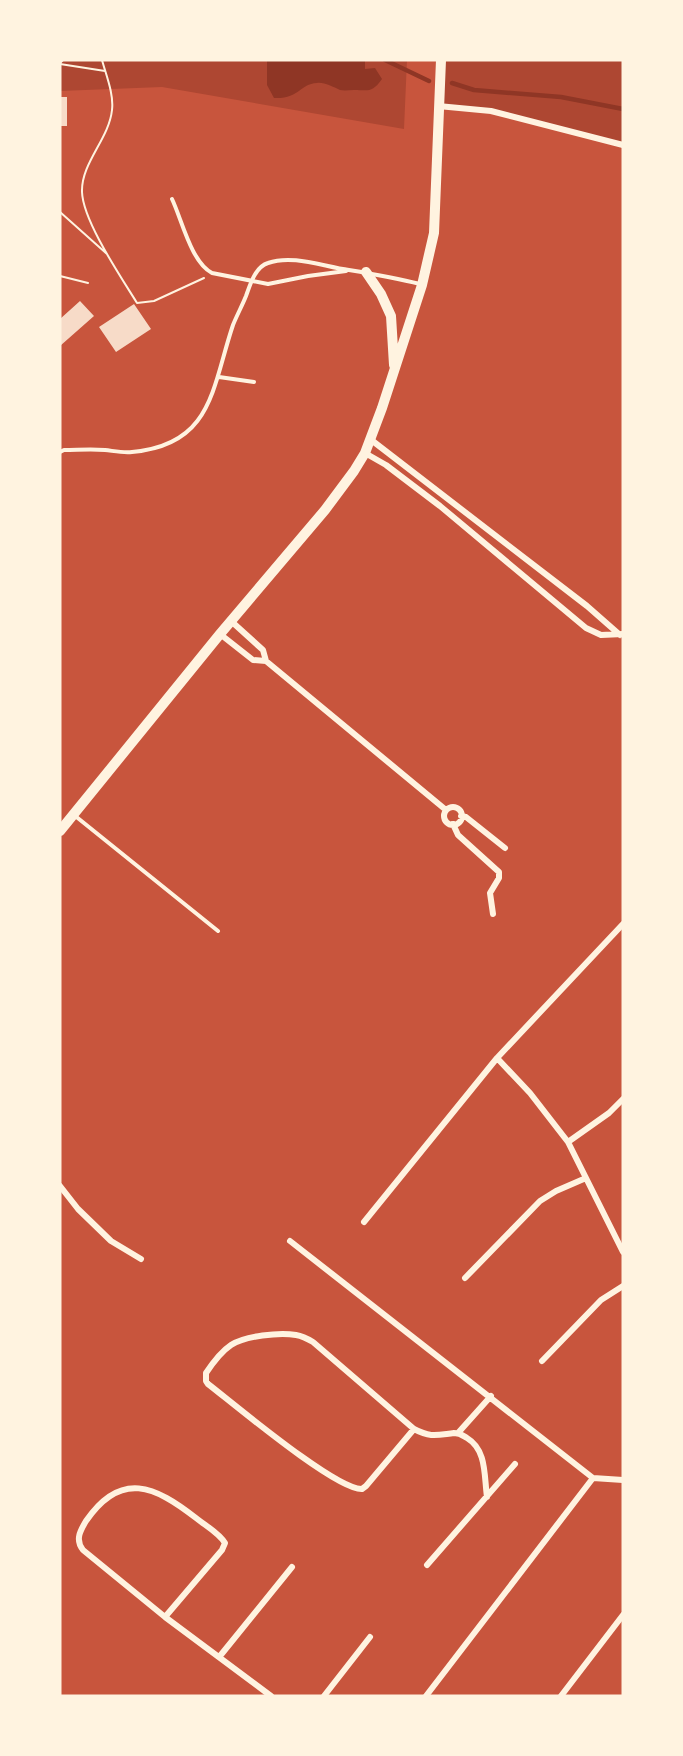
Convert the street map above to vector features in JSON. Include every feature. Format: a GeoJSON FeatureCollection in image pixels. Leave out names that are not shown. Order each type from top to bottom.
{"type":"FeatureCollection","features":[{"type":"Feature","properties":{"kind":"street"},"geometry":{"type":"LineString","coordinates":[[60,831],[220,634],[337,495],[365,453],[422,285],[434,233],[441,60]]}},
{"type":"Feature","properties":{"kind":"street"},"geometry":{"type":"LineString","coordinates":[[438,106],[498,113],[623,145]]}},
{"type":"Feature","properties":{"kind":"street"},"geometry":{"type":"LineString","coordinates":[[366,272],[381,294],[391,316],[394,372]]}},
{"type":"Feature","properties":{"kind":"street"},"geometry":{"type":"LineString","coordinates":[[370,439],[587,606],[621,635]]}},
{"type":"Feature","properties":{"kind":"street"},"geometry":{"type":"LineString","coordinates":[[365,453],[394,471],[440,506],[586,628],[601,635],[621,635]]}},
{"type":"Feature","properties":{"kind":"street"},"geometry":{"type":"LineString","coordinates":[[231,621],[263,650],[266,661],[446,810]]}},
{"type":"Feature","properties":{"kind":"street"},"geometry":{"type":"LineString","coordinates":[[220,634],[253,660],[266,661]]}},
{"type":"Feature","properties":{"kind":"street"},"geometry":{"type":"LineString","coordinates":[[446,810],[450,807],[457,808],[461,816],[466,817],[505,848]]}},
{"type":"Feature","properties":{"kind":"street"},"geometry":{"type":"LineString","coordinates":[[446,810],[445,819],[453,824],[458,835],[499,872],[499,878],[490,893],[493,914]]}},
{"type":"Feature","properties":{"kind":"street"},"geometry":{"type":"LineString","coordinates":[[453,824],[459,821],[461,816]]}},
{"type":"Feature","properties":{"kind":"street"},"geometry":{"type":"LineString","coordinates":[[364,1222],[497,1058],[623,924]]}},
{"type":"Feature","properties":{"kind":"street"},"geometry":{"type":"LineString","coordinates":[[497,1058],[530,1093],[568,1142],[623,1252]]}},
{"type":"Feature","properties":{"kind":"street"},"geometry":{"type":"LineString","coordinates":[[568,1142],[609,1113],[623,1099]]}},
{"type":"Feature","properties":{"kind":"street"},"geometry":{"type":"LineString","coordinates":[[465,1278],[540,1201],[586,1178]]}},
{"type":"Feature","properties":{"kind":"street"},"geometry":{"type":"LineString","coordinates":[[60,1186],[78,1209],[111,1241],[141,1259]]}},
{"type":"Feature","properties":{"kind":"street"},"geometry":{"type":"LineString","coordinates":[[615,1236],[623,1234]]}},
{"type":"Feature","properties":{"kind":"street"},"geometry":{"type":"LineString","coordinates":[[290,1241],[593,1478],[623,1480]]}},
{"type":"Feature","properties":{"kind":"street"},"geometry":{"type":"LineString","coordinates":[[542,1361],[601,1300],[623,1286]]}},
{"type":"Feature","properties":{"kind":"street"},"geometry":{"type":"LineString","coordinates":[[414,1430],[366,1486],[362,1489],[352,1488],[313,1465],[208,1384],[206,1373],[230,1346],[258,1336],[296,1335],[313,1342],[414,1430],[424,1435],[435,1436],[458,1433],[476,1443],[482,1454],[487,1497]]}},
{"type":"Feature","properties":{"kind":"street"},"geometry":{"type":"LineString","coordinates":[[458,1433],[491,1396]]}},
{"type":"Feature","properties":{"kind":"street"},"geometry":{"type":"LineString","coordinates":[[427,1566],[514,1464]]}},
{"type":"Feature","properties":{"kind":"street"},"geometry":{"type":"LineString","coordinates":[[426,1696],[593,1478]]}},
{"type":"Feature","properties":{"kind":"street"},"geometry":{"type":"LineString","coordinates":[[165,1617],[222,1550],[225,1543],[176,1502],[148,1489],[126,1489],[108,1496],[98,1504],[80,1531],[80,1546],[165,1617],[271,1696]]}},
{"type":"Feature","properties":{"kind":"street"},"geometry":{"type":"LineString","coordinates":[[220,1656],[292,1567]]}},
{"type":"Feature","properties":{"kind":"street"},"geometry":{"type":"LineString","coordinates":[[561,1696],[623,1615]]}},
{"type":"Feature","properties":{"kind":"street"},"geometry":{"type":"LineString","coordinates":[[324,1696],[370,1637]]}},
{"type":"Feature","properties":{"kind":"lane"},"geometry":{"type":"LineString","coordinates":[[172,199],[199,260],[206,270],[212,273],[274,284],[308,276],[350,271]]}},
{"type":"Feature","properties":{"kind":"lane"},"geometry":{"type":"LineString","coordinates":[[60,452],[64,450],[103,450],[129,453],[158,448],[185,435],[202,417],[219,377],[233,325],[252,281],[262,266],[279,260],[308,262],[422,285]]}},
{"type":"Feature","properties":{"kind":"lane"},"geometry":{"type":"LineString","coordinates":[[219,377],[254,382]]}},
{"type":"Feature","properties":{"kind":"lane"},"geometry":{"type":"LineString","coordinates":[[74,814],[218,931]]}},
{"type":"Feature","properties":{"kind":"path"},"geometry":{"type":"LineString","coordinates":[[102,60],[112,109],[81,190],[83,207],[108,256],[137,303],[154,301],[194,284],[212,273]]}},
{"type":"Feature","properties":{"kind":"path"},"geometry":{"type":"LineString","coordinates":[[61,62],[105,71]]}},
{"type":"Feature","properties":{"kind":"path"},"geometry":{"type":"LineString","coordinates":[[60,212],[108,256]]}},
{"type":"Feature","properties":{"kind":"path"},"geometry":{"type":"LineString","coordinates":[[60,276],[88,283]]}},
{"type":"Feature","properties":{"kind":"shaded area"},"geometry":{"type":"Polygon","coordinates":[[[60,60],[407,60],[404,129],[162,87],[60,91],[60,60]]]}},
{"type":"Feature","properties":{"kind":"shaded area"},"geometry":{"type":"Polygon","coordinates":[[[267,60],[365,60],[365,69],[375,68],[382,79],[376,87],[370,90],[342,90],[317,83],[306,86],[289,96],[274,98],[267,85],[267,60]]]}},
{"type":"Feature","properties":{"kind":"shaded area"},"geometry":{"type":"Polygon","coordinates":[[[445,60],[623,60],[623,146],[491,110],[443,107],[445,60]]]}},
{"type":"Feature","properties":{"kind":"building"},"geometry":{"type":"Polygon","coordinates":[[[60,97],[67,97],[67,126],[60,126],[60,97]]]}},
{"type":"Feature","properties":{"kind":"building"},"geometry":{"type":"Polygon","coordinates":[[[80,301],[94,316],[60,346],[60,319],[80,301]]]}},
{"type":"Feature","properties":{"kind":"building"},"geometry":{"type":"Polygon","coordinates":[[[134,304],[151,329],[116,352],[99,327],[134,304]]]}},
{"type":"Feature","properties":{"kind":"waterway"},"geometry":{"type":"LineString","coordinates":[[385,60],[429,81]]}},
{"type":"Feature","properties":{"kind":"waterway"},"geometry":{"type":"LineString","coordinates":[[452,83],[474,90],[561,97],[623,109]]}}]}
